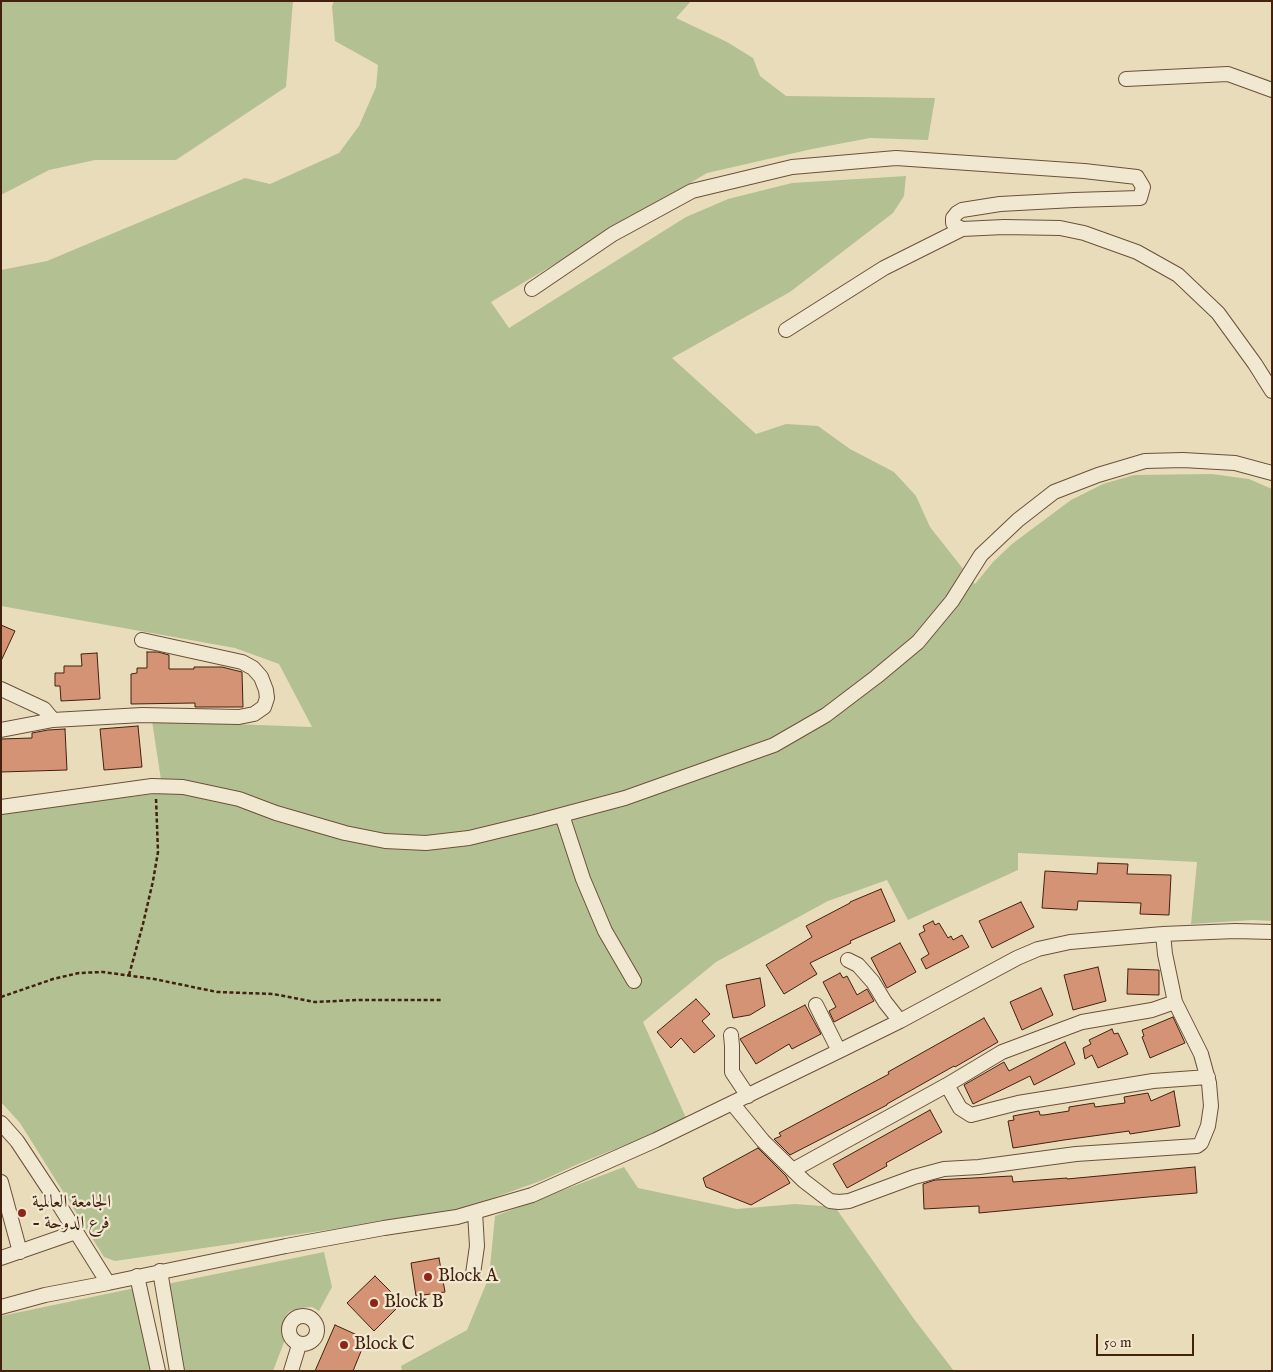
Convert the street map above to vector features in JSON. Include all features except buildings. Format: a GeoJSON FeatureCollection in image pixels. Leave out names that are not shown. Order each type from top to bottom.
{"type":"FeatureCollection","features":[{"type":"Feature","properties":{"kind":"street"},"geometry":{"type":"LineString","coordinates":[[1126,79],[1228,74],[1272,90]]}},
{"type":"Feature","properties":{"kind":"street"},"geometry":{"type":"LineString","coordinates":[[532,289],[613,234],[692,191],[792,167],[896,158],[1093,172],[1137,177],[1143,187],[1140,198],[1000,204],[962,210],[956,213],[953,218],[953,223],[962,229]]}},
{"type":"Feature","properties":{"kind":"street"},"geometry":{"type":"LineString","coordinates":[[786,330],[884,268],[962,229],[1004,227],[1060,228],[1084,233],[1137,252],[1178,275],[1218,313],[1272,391]]}},
{"type":"Feature","properties":{"kind":"street"},"geometry":{"type":"LineString","coordinates":[[1,807],[152,786],[183,786],[239,799],[276,813],[345,833],[386,841],[426,844],[468,838],[562,815],[625,798],[774,745],[826,715],[918,642],[952,601],[981,555],[1018,520],[1054,492],[1098,475],[1145,462],[1183,460],[1235,463],[1272,473]]}},
{"type":"Feature","properties":{"kind":"street"},"geometry":{"type":"LineString","coordinates":[[1,730],[53,720],[142,715],[239,718],[254,714],[264,707],[267,698],[266,690],[261,677],[254,668],[242,662],[142,640]]}},
{"type":"Feature","properties":{"kind":"street"},"geometry":{"type":"LineString","coordinates":[[1,689],[44,709],[53,720]]}},
{"type":"Feature","properties":{"kind":"street"},"geometry":{"type":"LineString","coordinates":[[562,815],[583,879],[605,931],[634,981]]}},
{"type":"Feature","properties":{"kind":"street"},"geometry":{"type":"LineString","coordinates":[[1,1307],[45,1295],[160,1271],[334,1237],[457,1217],[532,1195],[656,1140],[748,1096],[900,1021],[1017,958],[1038,949],[1070,942],[1163,934],[1235,931],[1272,932]]}},
{"type":"Feature","properties":{"kind":"street"},"geometry":{"type":"LineString","coordinates":[[732,1103],[763,1142],[804,1181],[830,1201],[840,1202],[849,1201],[914,1177],[944,1169],[979,1168],[1050,1156],[1197,1146],[1201,1143],[1208,1126],[1211,1106],[1208,1077],[1198,1045],[1175,1002],[1165,954],[1163,934]]}},
{"type":"Feature","properties":{"kind":"street"},"geometry":{"type":"LineString","coordinates":[[848,960],[858,965],[873,982],[885,1002],[900,1021]]}},
{"type":"Feature","properties":{"kind":"street"},"geometry":{"type":"LineString","coordinates":[[793,1170],[947,1085],[1002,1052],[1082,1022],[1152,1010],[1175,1002]]}},
{"type":"Feature","properties":{"kind":"street"},"geometry":{"type":"LineString","coordinates":[[816,1005],[840,1051]]}},
{"type":"Feature","properties":{"kind":"street"},"geometry":{"type":"LineString","coordinates":[[731,1035],[732,1072],[748,1096]]}},
{"type":"Feature","properties":{"kind":"street"},"geometry":{"type":"LineString","coordinates":[[947,1085],[960,1108],[971,1116],[1018,1103],[1089,1091],[1153,1081],[1208,1077]]}},
{"type":"Feature","properties":{"kind":"street"},"geometry":{"type":"LineString","coordinates":[[1,1123],[27,1155],[108,1283]]}},
{"type":"Feature","properties":{"kind":"street"},"geometry":{"type":"LineString","coordinates":[[1,1182],[20,1252]]}},
{"type":"Feature","properties":{"kind":"street"},"geometry":{"type":"LineString","coordinates":[[473,1274],[477,1246],[475,1212]]}},
{"type":"Feature","properties":{"kind":"street"},"geometry":{"type":"LineString","coordinates":[[1,1258],[76,1232]]}},
{"type":"Feature","properties":{"kind":"street"},"geometry":{"type":"LineString","coordinates":[[160,1271],[177,1371]]}},
{"type":"Feature","properties":{"kind":"street"},"geometry":{"type":"LineString","coordinates":[[137,1276],[158,1371]]}},
{"type":"Feature","properties":{"kind":"street"},"geometry":{"type":"LineString","coordinates":[[290,1371],[299,1345]]}},
{"type":"Feature","properties":{"kind":"path"},"geometry":{"type":"LineString","coordinates":[[129,975],[144,924],[158,852],[156,791]]}},
{"type":"Feature","properties":{"kind":"path"},"geometry":{"type":"LineString","coordinates":[[1,997],[53,979],[79,973],[103,972],[154,979],[217,992],[273,994],[315,1002],[442,1000]]}},
{"type":"Feature","properties":{"kind":"green space"},"geometry":{"type":"Polygon","coordinates":[[[1,1],[293,1],[286,87],[176,160],[95,160],[49,170],[1,195],[1,1]]]}},
{"type":"Feature","properties":{"kind":"green space"},"geometry":{"type":"Polygon","coordinates":[[[334,1],[691,1],[676,18],[727,42],[753,58],[760,76],[786,96],[935,98],[928,140],[870,138],[707,173],[491,302],[509,328],[686,217],[728,199],[792,183],[906,176],[904,196],[893,213],[790,292],[672,358],[756,434],[786,424],[818,426],[850,449],[894,472],[916,496],[930,527],[975,584],[993,562],[1012,544],[1071,500],[1103,484],[1134,475],[1212,474],[1249,479],[1272,489],[1272,921],[1253,920],[1191,924],[1197,862],[1018,853],[1018,870],[908,920],[887,880],[828,901],[716,962],[643,1022],[687,1120],[543,1180],[457,1211],[115,1261],[104,1257],[20,1123],[1,1102],[1,812],[163,793],[152,721],[312,727],[279,664],[235,648],[1,606],[1,270],[47,261],[245,178],[270,184],[339,153],[359,126],[376,87],[378,65],[335,41],[332,6],[334,1]]]}},
{"type":"Feature","properties":{"kind":"green space"},"geometry":{"type":"Polygon","coordinates":[[[624,1167],[638,1188],[737,1209],[795,1204],[835,1207],[914,1319],[954,1371],[402,1371],[401,1366],[467,1330],[489,1277],[495,1216],[624,1167]]]}},
{"type":"Feature","properties":{"kind":"green space"},"geometry":{"type":"Polygon","coordinates":[[[324,1252],[332,1287],[319,1311],[312,1307],[301,1308],[290,1311],[287,1314],[282,1326],[286,1337],[273,1371],[184,1371],[167,1284],[324,1252]]]}},
{"type":"Feature","properties":{"kind":"green space"},"geometry":{"type":"Polygon","coordinates":[[[135,1288],[152,1371],[1,1371],[1,1316],[135,1288]]]}},
{"type":"Feature","properties":{"kind":"place","name":"الجامعة العالمية - فرع الدوحة"},"geometry":{"type":"Point","coordinates":[22,1213]}},
{"type":"Feature","properties":{"kind":"place","name":"Block A"},"geometry":{"type":"Point","coordinates":[428,1277]}},
{"type":"Feature","properties":{"kind":"place","name":"Block B"},"geometry":{"type":"Point","coordinates":[374,1303]}},
{"type":"Feature","properties":{"kind":"place","name":"Block C"},"geometry":{"type":"Point","coordinates":[344,1345]}}]}
